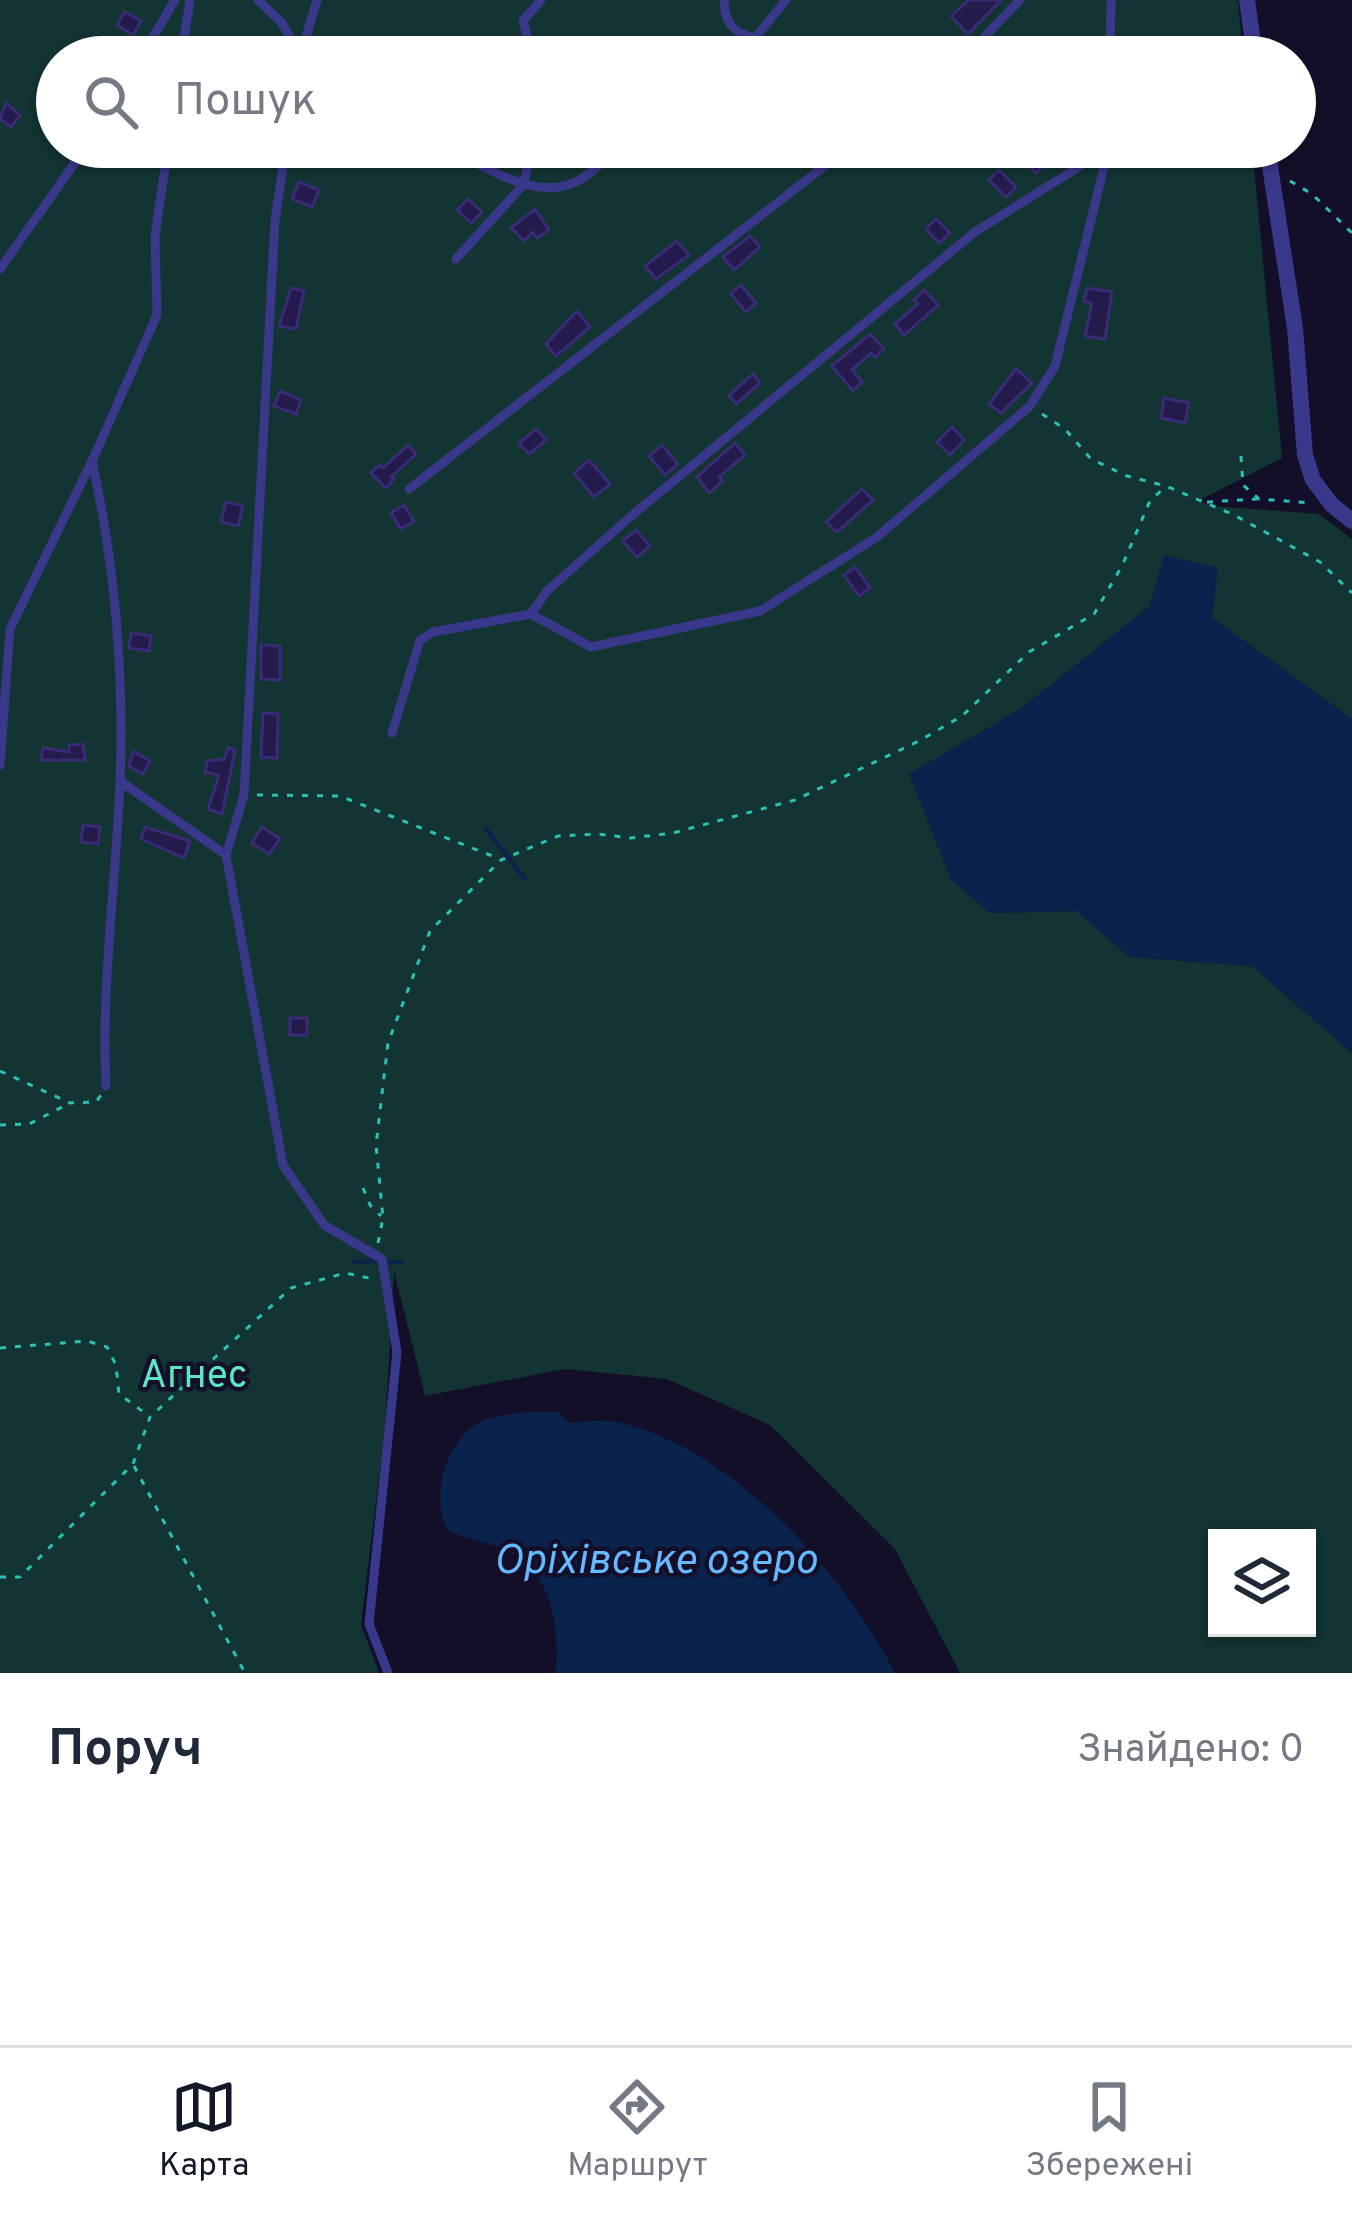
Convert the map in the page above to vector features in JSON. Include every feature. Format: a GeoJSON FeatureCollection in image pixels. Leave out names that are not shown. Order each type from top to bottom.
{"type":"FeatureCollection","features":[{"type":"Feature","properties":{"kind":"street"},"geometry":{"type":"LineString","coordinates":[[1247,0],[1252,36]]}},
{"type":"Feature","properties":{"kind":"street"},"geometry":{"type":"LineString","coordinates":[[1270,168],[1295,328],[1305,455],[1313,479],[1332,505],[1352,520]]}},
{"type":"Feature","properties":{"kind":"lane"},"geometry":{"type":"LineString","coordinates":[[154,36],[176,0]]}},
{"type":"Feature","properties":{"kind":"lane"},"geometry":{"type":"LineString","coordinates":[[184,36],[190,0]]}},
{"type":"Feature","properties":{"kind":"lane"},"geometry":{"type":"LineString","coordinates":[[258,0],[289,36]]}},
{"type":"Feature","properties":{"kind":"lane"},"geometry":{"type":"LineString","coordinates":[[307,36],[317,0]]}},
{"type":"Feature","properties":{"kind":"lane"},"geometry":{"type":"LineString","coordinates":[[528,36],[524,21],[541,0]]}},
{"type":"Feature","properties":{"kind":"lane"},"geometry":{"type":"LineString","coordinates":[[724,0],[725,20],[736,33],[747,36]]}},
{"type":"Feature","properties":{"kind":"lane"},"geometry":{"type":"LineString","coordinates":[[757,36],[786,0]]}},
{"type":"Feature","properties":{"kind":"lane"},"geometry":{"type":"LineString","coordinates":[[985,36],[1020,0]]}},
{"type":"Feature","properties":{"kind":"lane"},"geometry":{"type":"LineString","coordinates":[[1110,36],[1111,0]]}},
{"type":"Feature","properties":{"kind":"lane"},"geometry":{"type":"LineString","coordinates":[[0,269],[71,168]]}},
{"type":"Feature","properties":{"kind":"lane"},"geometry":{"type":"LineString","coordinates":[[0,765],[10,629],[157,315],[155,236],[165,168]]}},
{"type":"Feature","properties":{"kind":"lane"},"geometry":{"type":"LineString","coordinates":[[283,168],[275,220],[244,795],[226,855],[283,1165],[324,1225],[382,1259],[388,1281],[397,1352],[369,1624],[388,1673]]}},
{"type":"Feature","properties":{"kind":"lane"},"geometry":{"type":"LineString","coordinates":[[489,168],[524,184],[546,187],[573,183],[593,168]]}},
{"type":"Feature","properties":{"kind":"lane"},"geometry":{"type":"LineString","coordinates":[[456,259],[524,184],[527,168]]}},
{"type":"Feature","properties":{"kind":"lane"},"geometry":{"type":"LineString","coordinates":[[409,489],[822,168]]}},
{"type":"Feature","properties":{"kind":"lane"},"geometry":{"type":"LineString","coordinates":[[531,614],[548,591],[629,517],[975,232],[1076,168]]}},
{"type":"Feature","properties":{"kind":"lane"},"geometry":{"type":"LineString","coordinates":[[392,733],[420,640],[433,632],[531,614],[591,647],[760,611],[877,537],[1030,406],[1055,366],[1104,168]]}},
{"type":"Feature","properties":{"kind":"lane"},"geometry":{"type":"LineString","coordinates":[[92,461],[108,533],[121,694],[104,1028],[106,1086]]}},
{"type":"Feature","properties":{"kind":"lane"},"geometry":{"type":"LineString","coordinates":[[120,781],[226,855]]}},
{"type":"Feature","properties":{"kind":"path"},"geometry":{"type":"LineString","coordinates":[[1271,180],[1296,182],[1352,233]]}},
{"type":"Feature","properties":{"kind":"path"},"geometry":{"type":"LineString","coordinates":[[1030,406],[1065,429],[1091,459],[1203,502],[1320,562],[1352,593]]}},
{"type":"Feature","properties":{"kind":"path"},"geometry":{"type":"LineString","coordinates":[[1241,456],[1243,485],[1259,499]]}},
{"type":"Feature","properties":{"kind":"path"},"geometry":{"type":"LineString","coordinates":[[376,1255],[383,1218],[376,1145],[388,1042],[430,931],[502,860],[558,836],[630,838],[673,833],[795,800],[920,741],[962,716],[1030,652],[1094,614],[1122,566],[1150,501],[1166,486]]}},
{"type":"Feature","properties":{"kind":"path"},"geometry":{"type":"LineString","coordinates":[[1203,502],[1259,499],[1332,505]]}},
{"type":"Feature","properties":{"kind":"path"},"geometry":{"type":"LineString","coordinates":[[244,795],[340,796],[502,860]]}},
{"type":"Feature","properties":{"kind":"path"},"geometry":{"type":"LineString","coordinates":[[0,1071],[70,1103]]}},
{"type":"Feature","properties":{"kind":"path"},"geometry":{"type":"LineString","coordinates":[[0,1125],[29,1124],[70,1103],[96,1102],[106,1086]]}},
{"type":"Feature","properties":{"kind":"path"},"geometry":{"type":"LineString","coordinates":[[363,1188],[370,1205],[383,1218]]}},
{"type":"Feature","properties":{"kind":"path"},"geometry":{"type":"LineString","coordinates":[[0,1577],[20,1577],[133,1464],[151,1417],[291,1288],[345,1273],[388,1281]]}},
{"type":"Feature","properties":{"kind":"path"},"geometry":{"type":"LineString","coordinates":[[0,1348],[87,1341],[107,1347],[116,1364],[119,1394],[151,1417]]}},
{"type":"Feature","properties":{"kind":"path"},"geometry":{"type":"LineString","coordinates":[[133,1464],[245,1673]]}},
{"type":"Feature","properties":{"kind":"green space","name":"Агнес"},"geometry":{"type":"Polygon","coordinates":[[[0,0],[1238,0],[1241,36],[36,36],[36,168],[1254,168],[1282,458],[1198,501],[1319,514],[1352,539],[1352,719],[1212,618],[1165,555],[1150,606],[1022,708],[909,775],[989,913],[1077,911],[1130,957],[1252,966],[1352,1053],[1352,1673],[960,1673],[895,1549],[770,1425],[667,1379],[565,1369],[425,1396],[394,1271],[385,1429],[361,1624],[379,1673],[0,1673],[0,0]]]}},
{"type":"Feature","properties":{"kind":"water"},"geometry":{"type":"Polygon","coordinates":[[[1164,555],[1218,568],[1212,618],[1352,719],[1352,1053],[1252,966],[1130,957],[1076,911],[990,913],[951,880],[909,774],[1022,708],[1150,606],[1164,555]]]}},
{"type":"Feature","properties":{"kind":"water","name":"Оріхівське озеро"},"geometry":{"type":"Polygon","coordinates":[[[559,1412],[570,1423],[617,1422],[660,1436],[742,1486],[815,1556],[895,1673],[556,1673],[554,1618],[533,1570],[503,1549],[448,1530],[440,1502],[449,1457],[467,1432],[489,1418],[559,1412]]]}},
{"type":"Feature","properties":{"kind":"building"},"geometry":{"type":"Polygon","coordinates":[[[969,0],[1001,0],[968,34],[951,16],[969,0]]]}},
{"type":"Feature","properties":{"kind":"building"},"geometry":{"type":"Polygon","coordinates":[[[125,12],[141,21],[133,35],[117,25],[125,12]]]}},
{"type":"Feature","properties":{"kind":"building"},"geometry":{"type":"Polygon","coordinates":[[[6,103],[20,115],[11,127],[0,119],[6,103]]]}},
{"type":"Feature","properties":{"kind":"building"},"geometry":{"type":"Polygon","coordinates":[[[999,170],[1016,187],[1006,197],[989,180],[999,170]]]}},
{"type":"Feature","properties":{"kind":"building"},"geometry":{"type":"Polygon","coordinates":[[[299,182],[319,190],[312,207],[292,199],[299,182]]]}},
{"type":"Feature","properties":{"kind":"building"},"geometry":{"type":"Polygon","coordinates":[[[468,199],[482,212],[471,223],[457,210],[468,199]]]}},
{"type":"Feature","properties":{"kind":"building"},"geometry":{"type":"Polygon","coordinates":[[[535,209],[549,230],[537,238],[533,232],[524,241],[511,228],[535,209]]]}},
{"type":"Feature","properties":{"kind":"building"},"geometry":{"type":"Polygon","coordinates":[[[936,219],[950,233],[939,243],[926,229],[936,219]]]}},
{"type":"Feature","properties":{"kind":"building"},"geometry":{"type":"Polygon","coordinates":[[[750,236],[760,247],[734,270],[723,257],[750,236]]]}},
{"type":"Feature","properties":{"kind":"building"},"geometry":{"type":"Polygon","coordinates":[[[677,241],[689,255],[656,279],[645,266],[677,241]]]}},
{"type":"Feature","properties":{"kind":"building"},"geometry":{"type":"Polygon","coordinates":[[[741,285],[756,303],[746,312],[731,294],[741,285]]]}},
{"type":"Feature","properties":{"kind":"building"},"geometry":{"type":"Polygon","coordinates":[[[291,288],[304,291],[296,329],[279,326],[291,288]]]}},
{"type":"Feature","properties":{"kind":"building"},"geometry":{"type":"Polygon","coordinates":[[[1087,288],[1112,292],[1105,339],[1085,336],[1092,303],[1084,301],[1087,288]]]}},
{"type":"Feature","properties":{"kind":"building"},"geometry":{"type":"Polygon","coordinates":[[[924,290],[938,305],[904,335],[895,324],[918,304],[914,300],[924,290]]]}},
{"type":"Feature","properties":{"kind":"building"},"geometry":{"type":"Polygon","coordinates":[[[577,311],[590,327],[556,356],[546,344],[577,311]]]}},
{"type":"Feature","properties":{"kind":"building"},"geometry":{"type":"Polygon","coordinates":[[[870,334],[884,349],[875,357],[871,353],[852,370],[862,382],[853,391],[832,366],[870,334]]]}},
{"type":"Feature","properties":{"kind":"building"},"geometry":{"type":"Polygon","coordinates":[[[1016,369],[1032,383],[1001,413],[989,404],[1016,369]]]}},
{"type":"Feature","properties":{"kind":"building"},"geometry":{"type":"Polygon","coordinates":[[[753,374],[760,383],[736,404],[729,395],[753,374]]]}},
{"type":"Feature","properties":{"kind":"building"},"geometry":{"type":"Polygon","coordinates":[[[280,391],[301,400],[296,414],[274,406],[280,391]]]}},
{"type":"Feature","properties":{"kind":"building"},"geometry":{"type":"Polygon","coordinates":[[[1164,398],[1189,403],[1185,423],[1161,418],[1164,398]]]}},
{"type":"Feature","properties":{"kind":"building"},"geometry":{"type":"Polygon","coordinates":[[[952,427],[964,440],[950,455],[937,442],[952,427]]]}},
{"type":"Feature","properties":{"kind":"building"},"geometry":{"type":"Polygon","coordinates":[[[536,429],[546,440],[529,454],[519,443],[536,429]]]}},
{"type":"Feature","properties":{"kind":"building"},"geometry":{"type":"Polygon","coordinates":[[[735,443],[745,455],[719,477],[723,481],[709,493],[697,477],[735,443]]]}},
{"type":"Feature","properties":{"kind":"building"},"geometry":{"type":"Polygon","coordinates":[[[408,445],[416,454],[386,488],[371,473],[408,445]]]}},
{"type":"Feature","properties":{"kind":"building"},"geometry":{"type":"Polygon","coordinates":[[[662,445],[678,464],[665,475],[649,456],[662,445]]]}},
{"type":"Feature","properties":{"kind":"building"},"geometry":{"type":"Polygon","coordinates":[[[589,460],[610,484],[594,497],[574,473],[589,460]]]}},
{"type":"Feature","properties":{"kind":"building"},"geometry":{"type":"Polygon","coordinates":[[[862,489],[873,500],[837,532],[826,522],[862,489]]]}},
{"type":"Feature","properties":{"kind":"building"},"geometry":{"type":"Polygon","coordinates":[[[226,502],[243,506],[238,526],[221,522],[226,502]]]}},
{"type":"Feature","properties":{"kind":"building"},"geometry":{"type":"Polygon","coordinates":[[[404,505],[414,521],[401,529],[391,513],[404,505]]]}},
{"type":"Feature","properties":{"kind":"building"},"geometry":{"type":"Polygon","coordinates":[[[636,530],[650,546],[637,557],[623,541],[636,530]]]}},
{"type":"Feature","properties":{"kind":"building"},"geometry":{"type":"Polygon","coordinates":[[[855,567],[870,588],[859,596],[844,575],[855,567]]]}},
{"type":"Feature","properties":{"kind":"building"},"geometry":{"type":"Polygon","coordinates":[[[131,633],[151,636],[149,651],[129,648],[131,633]]]}},
{"type":"Feature","properties":{"kind":"building"},"geometry":{"type":"Polygon","coordinates":[[[261,645],[280,646],[280,680],[261,679],[261,645]]]}},
{"type":"Feature","properties":{"kind":"building"},"geometry":{"type":"Polygon","coordinates":[[[263,713],[278,714],[277,758],[261,757],[263,713]]]}},
{"type":"Feature","properties":{"kind":"building"},"geometry":{"type":"Polygon","coordinates":[[[83,744],[85,760],[41,760],[43,748],[69,752],[69,745],[83,744]]]}},
{"type":"Feature","properties":{"kind":"building"},"geometry":{"type":"Polygon","coordinates":[[[228,748],[235,750],[222,814],[208,809],[219,775],[205,772],[207,761],[224,759],[228,748]]]}},
{"type":"Feature","properties":{"kind":"building"},"geometry":{"type":"Polygon","coordinates":[[[133,751],[150,761],[143,774],[129,766],[133,751]]]}},
{"type":"Feature","properties":{"kind":"building"},"geometry":{"type":"Polygon","coordinates":[[[83,825],[100,827],[98,844],[81,842],[83,825]]]}},
{"type":"Feature","properties":{"kind":"building"},"geometry":{"type":"Polygon","coordinates":[[[145,827],[190,841],[184,858],[141,839],[145,827]]]}},
{"type":"Feature","properties":{"kind":"building"},"geometry":{"type":"Polygon","coordinates":[[[262,827],[280,839],[269,854],[252,843],[262,827]]]}},
{"type":"Feature","properties":{"kind":"building"},"geometry":{"type":"Polygon","coordinates":[[[290,1018],[307,1018],[307,1035],[290,1035],[290,1018]]]}},
{"type":"Feature","properties":{"kind":"waterway"},"geometry":{"type":"LineString","coordinates":[[486,829],[525,879]]}},
{"type":"Feature","properties":{"kind":"waterway"},"geometry":{"type":"LineString","coordinates":[[353,1262],[375,1261]]}},
{"type":"Feature","properties":{"kind":"waterway"},"geometry":{"type":"LineString","coordinates":[[387,1262],[401,1262]]}}]}
